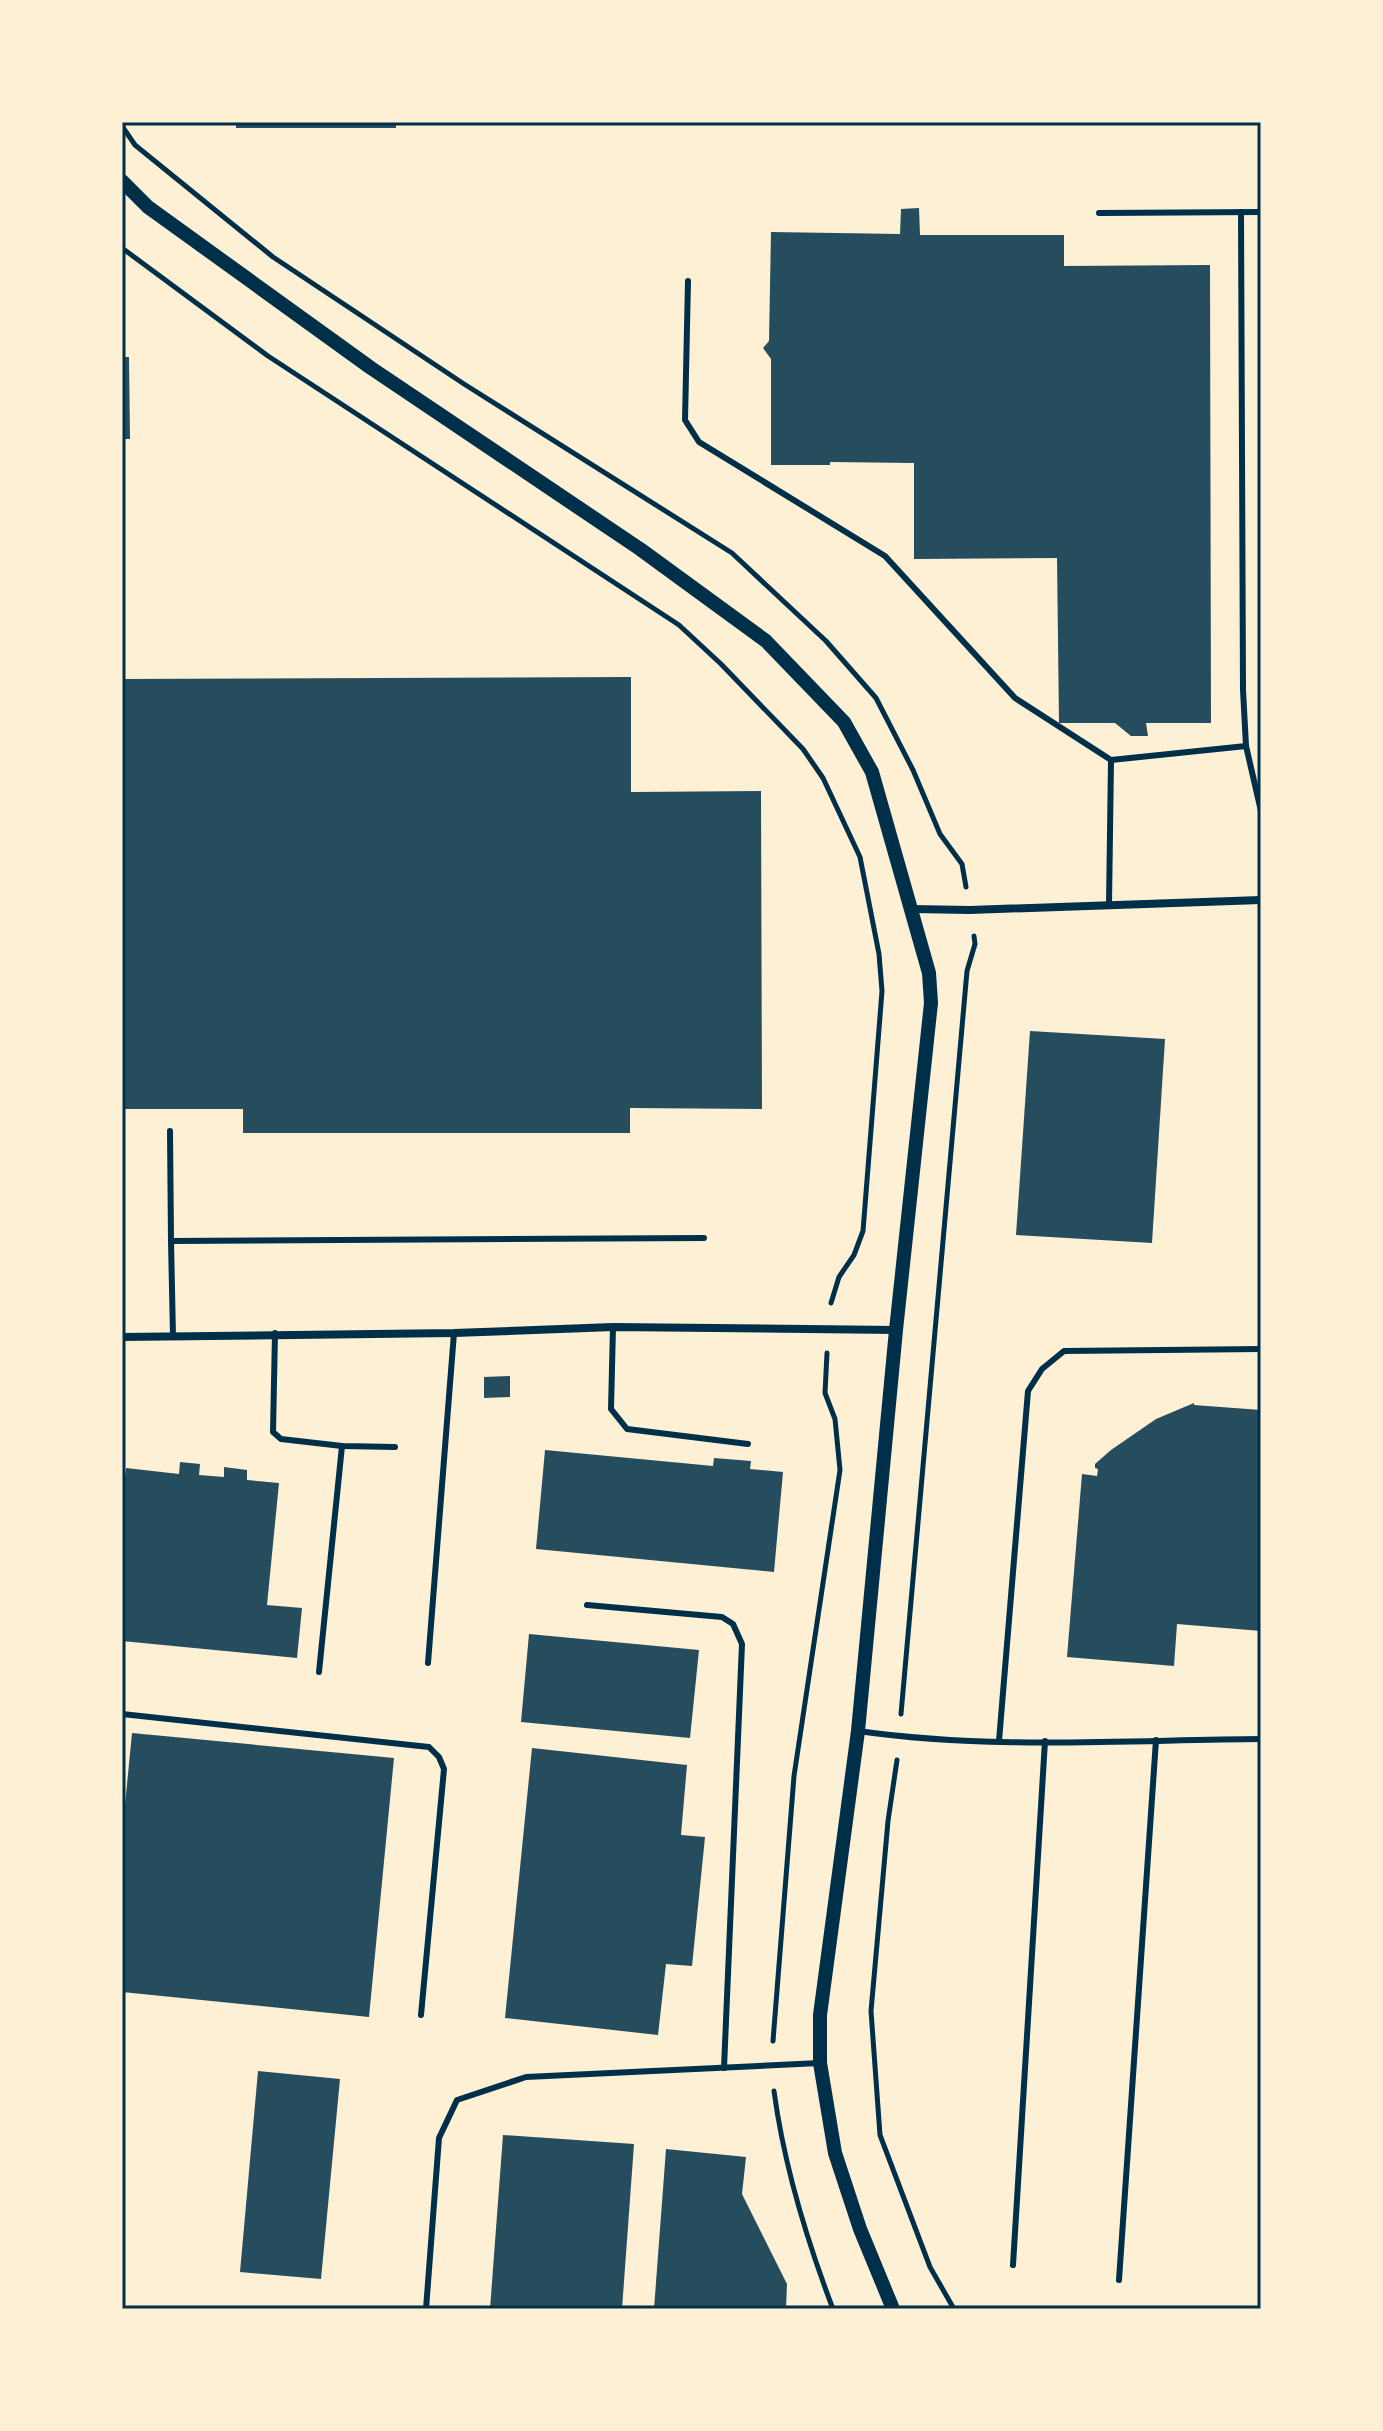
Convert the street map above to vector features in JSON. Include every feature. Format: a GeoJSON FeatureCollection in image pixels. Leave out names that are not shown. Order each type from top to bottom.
{"type":"FeatureCollection","features":[{"type":"Feature","properties":{"kind":"street"},"geometry":{"type":"LineString","coordinates":[[122,181],[148,207],[371,368],[640,549],[766,641],[844,722],[872,772],[929,973],[931,1003],[858,1731],[820,2015],[820,2063],[835,2153],[860,2229],[893,2309]]}},
{"type":"Feature","properties":{"kind":"street"},"geometry":{"type":"LineString","coordinates":[[911,909],[970,910],[1261,900]]}},
{"type":"Feature","properties":{"kind":"street"},"geometry":{"type":"LineString","coordinates":[[122,1337],[454,1333],[613,1327],[896,1330]]}},
{"type":"Feature","properties":{"kind":"lane"},"geometry":{"type":"LineString","coordinates":[[1241,212],[1243,674],[1246,746],[1261,806]]}},
{"type":"Feature","properties":{"kind":"lane"},"geometry":{"type":"LineString","coordinates":[[1099,213],[1261,212]]}},
{"type":"Feature","properties":{"kind":"lane"},"geometry":{"type":"LineString","coordinates":[[688,281],[685,420],[699,442],[885,556],[1015,698],[1111,760],[1246,746]]}},
{"type":"Feature","properties":{"kind":"lane"},"geometry":{"type":"LineString","coordinates":[[1109,905],[1111,760]]}},
{"type":"Feature","properties":{"kind":"lane"},"geometry":{"type":"LineString","coordinates":[[170,1131],[173,1336]]}},
{"type":"Feature","properties":{"kind":"lane"},"geometry":{"type":"LineString","coordinates":[[171,1241],[704,1238]]}},
{"type":"Feature","properties":{"kind":"lane"},"geometry":{"type":"LineString","coordinates":[[613,1327],[611,1409],[627,1429],[748,1444]]}},
{"type":"Feature","properties":{"kind":"lane"},"geometry":{"type":"LineString","coordinates":[[275,1333],[273,1432],[276,1436],[342,1446],[395,1447]]}},
{"type":"Feature","properties":{"kind":"lane"},"geometry":{"type":"LineString","coordinates":[[428,1663],[454,1333]]}},
{"type":"Feature","properties":{"kind":"lane"},"geometry":{"type":"LineString","coordinates":[[999,1741],[1028,1391],[1042,1369],[1064,1351],[1261,1349]]}},
{"type":"Feature","properties":{"kind":"lane"},"geometry":{"type":"LineString","coordinates":[[319,1672],[342,1446]]}},
{"type":"Feature","properties":{"kind":"lane"},"geometry":{"type":"LineString","coordinates":[[587,1605],[722,1617],[733,1624],[742,1644],[724,2068]]}},
{"type":"Feature","properties":{"kind":"lane"},"geometry":{"type":"LineString","coordinates":[[122,1714],[429,1747],[439,1757],[444,1769],[421,2015]]}},
{"type":"Feature","properties":{"kind":"lane"},"geometry":{"type":"LineString","coordinates":[[858,1731],[899,1737],[999,1741],[1261,1739]]}},
{"type":"Feature","properties":{"kind":"lane"},"geometry":{"type":"LineString","coordinates":[[1119,2280],[1156,1740]]}},
{"type":"Feature","properties":{"kind":"lane"},"geometry":{"type":"LineString","coordinates":[[1013,2265],[1045,1741]]}},
{"type":"Feature","properties":{"kind":"lane"},"geometry":{"type":"LineString","coordinates":[[426,2309],[439,2138],[457,2100],[526,2077],[820,2063]]}},
{"type":"Feature","properties":{"kind":"path"},"geometry":{"type":"LineString","coordinates":[[122,248],[268,356],[679,625],[773,716],[803,749],[823,778],[860,857],[879,954],[882,991],[863,1231],[854,1255],[831,1296]]}},
{"type":"Feature","properties":{"kind":"path"},"geometry":{"type":"LineString","coordinates":[[905,1664],[967,971],[975,944]]}},
{"type":"Feature","properties":{"kind":"path"},"geometry":{"type":"LineString","coordinates":[[826,1372],[825,1393],[835,1419],[840,1470],[794,1776],[775,1988],[772,2066],[788,2168],[812,2252],[833,2309]]}},
{"type":"Feature","properties":{"kind":"path"},"geometry":{"type":"LineString","coordinates":[[893,1798],[888,1821],[871,2011],[880,2135],[930,2267],[954,2309]]}},
{"type":"Feature","properties":{"kind":"building"},"geometry":{"type":"Polygon","coordinates":[[[236,122],[396,122],[396,128],[236,128],[236,122]]]}},
{"type":"Feature","properties":{"kind":"building"},"geometry":{"type":"Polygon","coordinates":[[[919,208],[920,235],[1064,235],[1064,266],[1210,265],[1211,723],[1146,723],[1148,736],[1131,736],[1115,723],[1059,723],[1057,558],[914,559],[914,463],[771,465],[771,359],[763,348],[769,341],[771,232],[900,234],[901,209],[919,208]]]}},
{"type":"Feature","properties":{"kind":"building"},"geometry":{"type":"Polygon","coordinates":[[[122,357],[129,357],[130,439],[122,439],[122,357]]]}},
{"type":"Feature","properties":{"kind":"building"},"geometry":{"type":"Polygon","coordinates":[[[631,677],[631,792],[761,791],[762,1109],[630,1108],[630,1133],[243,1133],[243,1109],[122,1109],[122,679],[631,677]]]}},
{"type":"Feature","properties":{"kind":"building"},"geometry":{"type":"Polygon","coordinates":[[[1030,1031],[1165,1039],[1152,1243],[1016,1235],[1030,1031]]]}},
{"type":"Feature","properties":{"kind":"building"},"geometry":{"type":"Polygon","coordinates":[[[510,1376],[510,1397],[484,1398],[484,1377],[510,1376]]]}},
{"type":"Feature","properties":{"kind":"building"},"geometry":{"type":"Polygon","coordinates":[[[1194,1403],[1261,1410],[1261,1631],[1177,1624],[1174,1666],[1067,1657],[1082,1474],[1097,1476],[1095,1464],[1111,1450],[1156,1419],[1194,1403]]]}},
{"type":"Feature","properties":{"kind":"building"},"geometry":{"type":"Polygon","coordinates":[[[545,1450],[713,1466],[714,1458],[751,1461],[750,1469],[783,1472],[774,1572],[536,1549],[545,1450]]]}},
{"type":"Feature","properties":{"kind":"building"},"geometry":{"type":"Polygon","coordinates":[[[180,1462],[200,1464],[199,1475],[224,1477],[224,1467],[247,1470],[247,1480],[279,1483],[267,1605],[302,1608],[297,1658],[122,1641],[122,1505],[126,1468],[179,1474],[180,1462]]]}},
{"type":"Feature","properties":{"kind":"building"},"geometry":{"type":"Polygon","coordinates":[[[529,1634],[699,1650],[690,1738],[521,1722],[529,1634]]]}},
{"type":"Feature","properties":{"kind":"building"},"geometry":{"type":"Polygon","coordinates":[[[132,1733],[394,1758],[369,2017],[122,1992],[122,1836],[132,1733]]]}},
{"type":"Feature","properties":{"kind":"building"},"geometry":{"type":"Polygon","coordinates":[[[532,1748],[687,1765],[681,1835],[705,1837],[692,1966],[666,1964],[658,2035],[505,2018],[532,1748]]]}},
{"type":"Feature","properties":{"kind":"building"},"geometry":{"type":"Polygon","coordinates":[[[258,2071],[340,2079],[321,2279],[240,2272],[258,2071]]]}},
{"type":"Feature","properties":{"kind":"building"},"geometry":{"type":"Polygon","coordinates":[[[503,2135],[634,2144],[622,2309],[490,2309],[503,2135]]]}},
{"type":"Feature","properties":{"kind":"building"},"geometry":{"type":"Polygon","coordinates":[[[666,2149],[746,2157],[742,2194],[787,2284],[786,2309],[654,2309],[666,2149]]]}}]}
